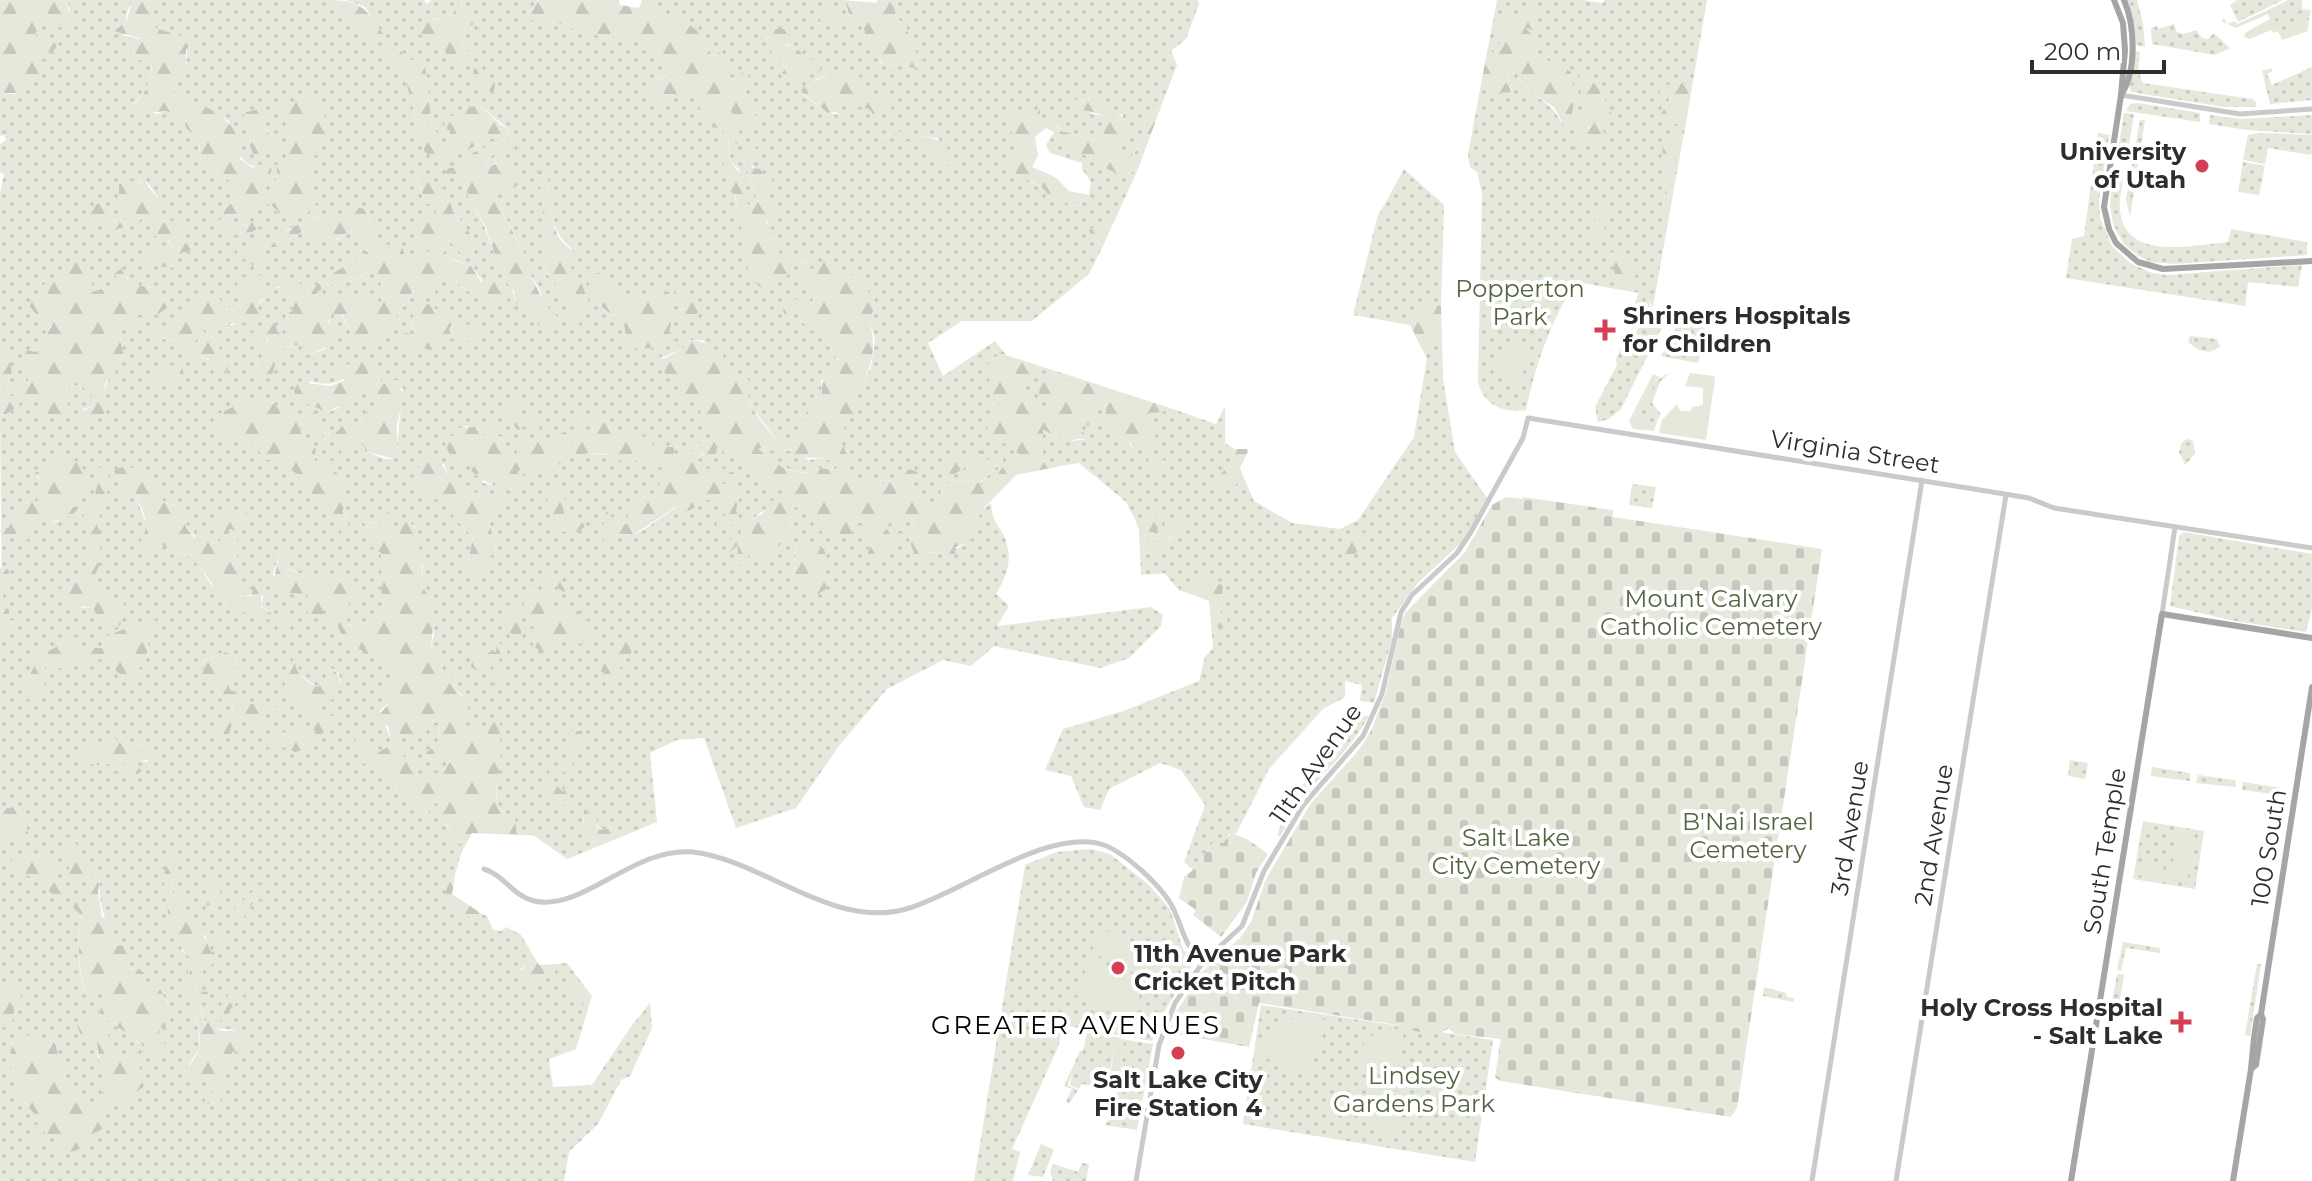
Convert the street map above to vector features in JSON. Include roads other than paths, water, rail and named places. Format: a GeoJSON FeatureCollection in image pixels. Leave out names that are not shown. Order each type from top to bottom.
{"type":"FeatureCollection","features":[{"type":"Feature","properties":{"kind":"main road"},"geometry":{"type":"LineString","coordinates":[[2119,0],[2125,15],[2125,50],[2104,207],[2112,236],[2127,254],[2143,264],[2163,269],[2312,261]]}},
{"type":"Feature","properties":{"kind":"main road"},"geometry":{"type":"LineString","coordinates":[[2119,0],[2130,19],[2133,38],[2126,87],[2121,95]]}},
{"type":"Feature","properties":{"kind":"main road"},"geometry":{"type":"LineString","coordinates":[[2162,614],[2312,638]]}},
{"type":"Feature","properties":{"kind":"main road","name":"South Temple"},"geometry":{"type":"LineString","coordinates":[[2071,1181],[2162,614]]}},
{"type":"Feature","properties":{"kind":"main road","name":"100 South"},"geometry":{"type":"LineString","coordinates":[[2251,1069],[2256,1065],[2263,1019],[2261,1014],[2312,687]]}},
{"type":"Feature","properties":{"kind":"main road","name":"100 South"},"geometry":{"type":"LineString","coordinates":[[2233,1181],[2257,1018],[2261,1014]]}},
{"type":"Feature","properties":{"kind":"street"},"geometry":{"type":"LineString","coordinates":[[2121,95],[2240,114],[2312,109]]}},
{"type":"Feature","properties":{"kind":"street","name":"Virginia Street"},"geometry":{"type":"LineString","coordinates":[[1528,418],[1922,480],[2029,498],[2052,508],[2312,548]]}},
{"type":"Feature","properties":{"kind":"street","name":"11th Avenue"},"geometry":{"type":"LineString","coordinates":[[1136,1181],[1159,1045],[1175,1003],[1203,962],[1242,926],[1264,871],[1304,804],[1363,736],[1382,694],[1401,612],[1412,595],[1457,553],[1471,532],[1522,441],[1528,418]]}},
{"type":"Feature","properties":{"kind":"street","name":"3rd Avenue"},"geometry":{"type":"LineString","coordinates":[[1812,1181],[1922,480]]}},
{"type":"Feature","properties":{"kind":"street","name":"2nd Avenue"},"geometry":{"type":"LineString","coordinates":[[1896,1181],[2006,495]]}},
{"type":"Feature","properties":{"kind":"street","name":"South Temple"},"geometry":{"type":"LineString","coordinates":[[2162,614],[2175,527]]}},
{"type":"Feature","properties":{"kind":"street"},"geometry":{"type":"LineString","coordinates":[[484,869],[491,871],[522,897],[548,902],[567,898],[654,856],[694,852],[847,909],[880,913],[909,908],[1004,865],[1060,844],[1089,841],[1118,852],[1163,893],[1175,912],[1186,944],[1203,962]]}},
{"type":"Feature","properties":{"kind":"place","name":"University of Utah"},"geometry":{"type":"Point","coordinates":[2202,166]}},
{"type":"Feature","properties":{"kind":"place","name":"Shriners Hospitals for Children"},"geometry":{"type":"Point","coordinates":[1605,330]}},
{"type":"Feature","properties":{"kind":"place","name":"11th Avenue Park Cricket Pitch"},"geometry":{"type":"Point","coordinates":[1118,968]}},
{"type":"Feature","properties":{"kind":"place","name":"Holy Cross Hospital - Salt Lake"},"geometry":{"type":"Point","coordinates":[2181,1022]}},
{"type":"Feature","properties":{"kind":"place","name":"Salt Lake City Fire Station 4"},"geometry":{"type":"Point","coordinates":[1178,1053]}},
{"type":"Feature","properties":{"kind":"district","name":"GREATER AVENUES"},"geometry":{"type":"Point","coordinates":[1076,1025]}},
{"type":"Feature","properties":{"kind":"park label","name":"Popperton Park"},"geometry":{"type":"Point","coordinates":[1520,303]}},
{"type":"Feature","properties":{"kind":"park label","name":"Mount Calvary Catholic Cemetery"},"geometry":{"type":"Point","coordinates":[1711,613]}},
{"type":"Feature","properties":{"kind":"park label","name":"B'Nai Israel Cemetery"},"geometry":{"type":"Point","coordinates":[1748,836]}},
{"type":"Feature","properties":{"kind":"park label","name":"Salt Lake City Cemetery"},"geometry":{"type":"Point","coordinates":[1516,852]}},
{"type":"Feature","properties":{"kind":"park label","name":"Lindsey Gardens Park"},"geometry":{"type":"Point","coordinates":[1414,1090]}}]}
